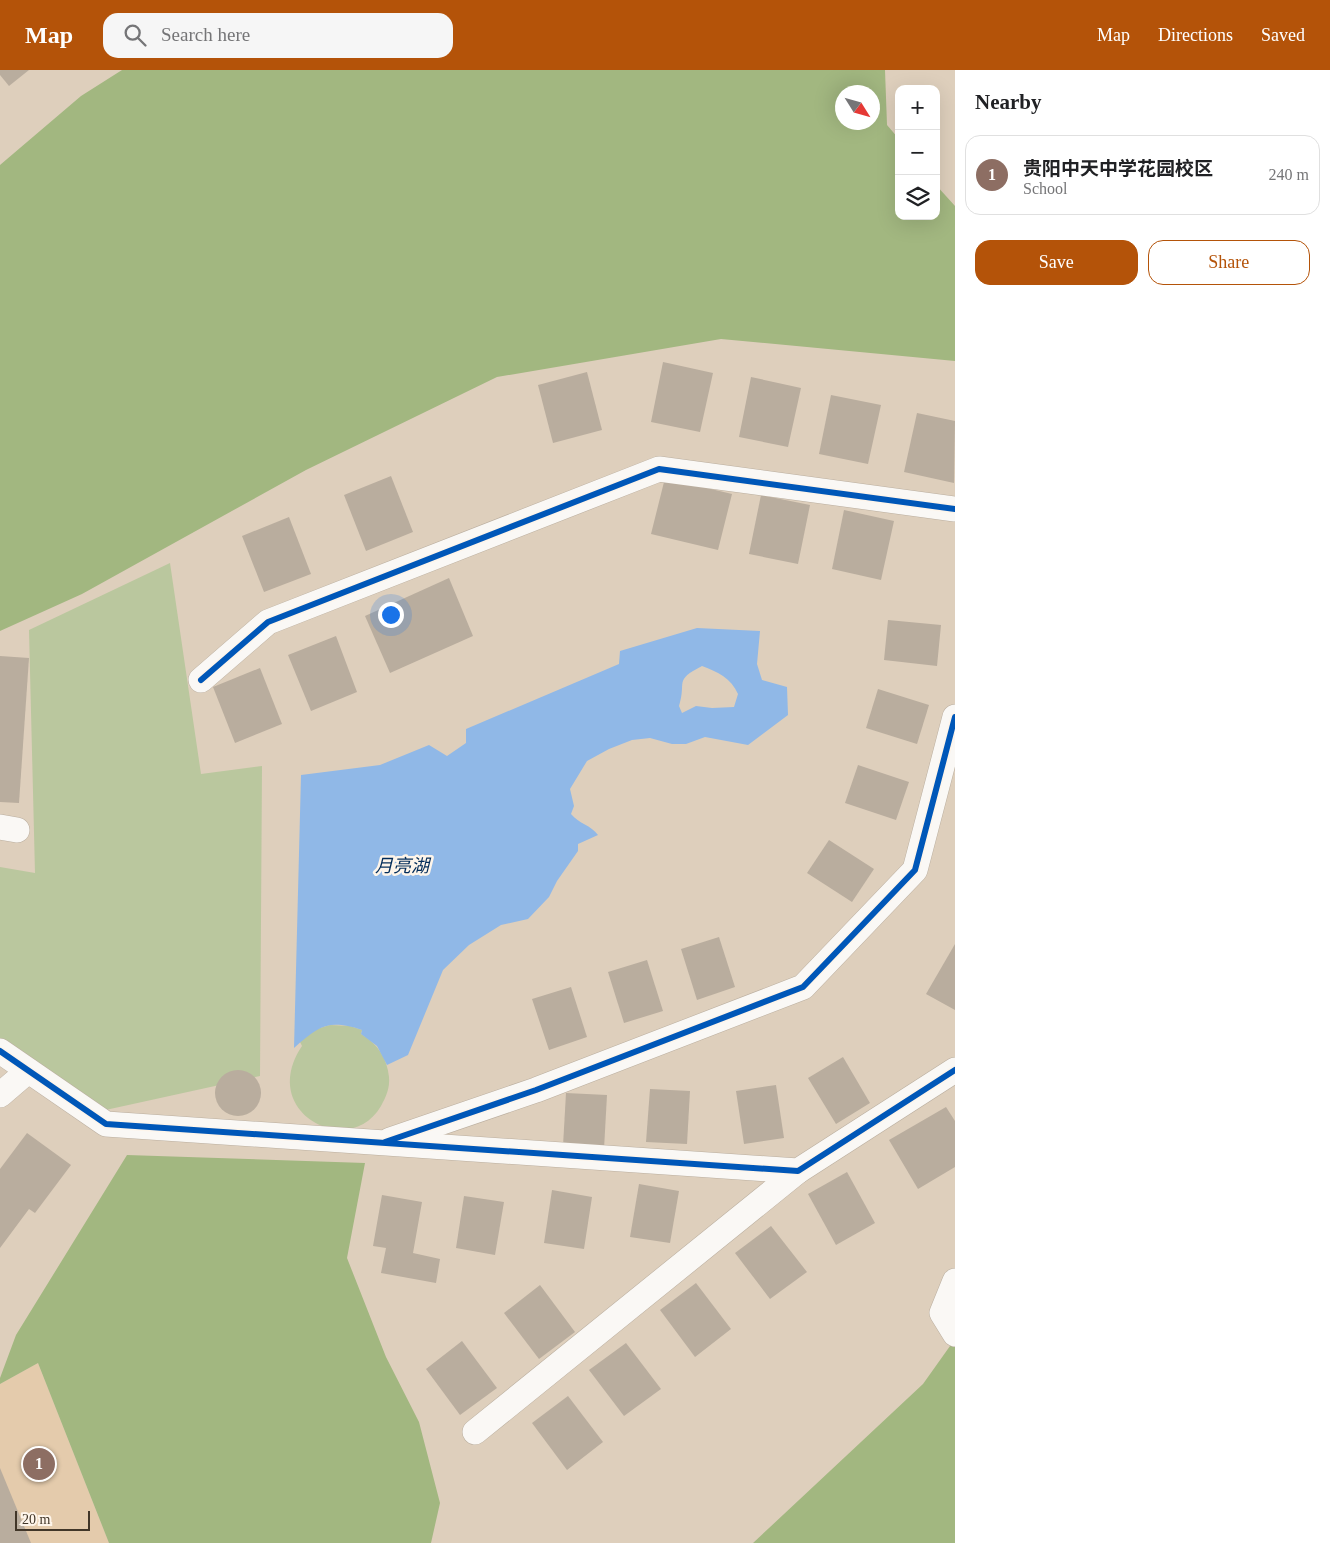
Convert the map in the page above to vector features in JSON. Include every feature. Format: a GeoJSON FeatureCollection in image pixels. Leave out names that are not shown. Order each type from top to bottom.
{"type":"FeatureCollection","features":[{"type":"Feature","properties":{"kind":"street"},"geometry":{"type":"LineString","coordinates":[[201,680],[268,622],[660,469],[955,509]]}},
{"type":"Feature","properties":{"kind":"street"},"geometry":{"type":"LineString","coordinates":[[380,1143],[536,1090],[803,987],[915,870],[955,717]]}},
{"type":"Feature","properties":{"kind":"street"},"geometry":{"type":"LineString","coordinates":[[0,1052],[106,1124],[798,1171]]}},
{"type":"Feature","properties":{"kind":"street"},"geometry":{"type":"LineString","coordinates":[[0,1095],[28,1070]]}},
{"type":"Feature","properties":{"kind":"street"},"geometry":{"type":"LineString","coordinates":[[475,1432],[798,1171],[955,1070]]}},
{"type":"Feature","properties":{"kind":"street"},"geometry":{"type":"LineString","coordinates":[[955,1281],[942,1313],[955,1334]]}},
{"type":"Feature","properties":{"kind":"shaded area"},"geometry":{"type":"Polygon","coordinates":[[[38,1363],[109,1543],[0,1543],[0,1384],[38,1363]]]}},
{"type":"Feature","properties":{"kind":"green space"},"geometry":{"type":"Polygon","coordinates":[[[122,70],[885,70],[887,125],[895,134],[895,220],[940,220],[940,189],[955,206],[955,361],[721,339],[497,377],[306,470],[82,594],[0,631],[0,165],[81,96],[122,70]]]}},
{"type":"Feature","properties":{"kind":"green space"},"geometry":{"type":"Polygon","coordinates":[[[170,563],[201,774],[262,766],[260,1076],[101,1111],[0,1043],[0,867],[35,873],[29,630],[170,563]]]}},
{"type":"Feature","properties":{"kind":"green space"},"geometry":{"type":"Polygon","coordinates":[[[330,1025],[350,1026],[362,1030],[361,1034],[381,1052],[388,1070],[388,1089],[381,1106],[367,1122],[349,1129],[331,1128],[313,1121],[299,1109],[291,1091],[291,1070],[302,1046],[300,1042],[313,1030],[330,1025]]]}},
{"type":"Feature","properties":{"kind":"green space"},"geometry":{"type":"Polygon","coordinates":[[[127,1155],[365,1163],[347,1258],[386,1357],[419,1422],[440,1503],[431,1543],[109,1543],[38,1363],[0,1384],[0,1378],[16,1335],[127,1155]]]}},
{"type":"Feature","properties":{"kind":"green space"},"geometry":{"type":"Polygon","coordinates":[[[955,1339],[955,1543],[753,1543],[923,1384],[955,1339]]]}},
{"type":"Feature","properties":{"kind":"water","name":"月亮湖"},"geometry":{"type":"Polygon","coordinates":[[[697,628],[760,631],[757,664],[762,680],[787,687],[788,715],[748,745],[705,737],[686,744],[672,744],[650,738],[632,740],[609,749],[587,761],[570,789],[574,806],[571,814],[598,835],[578,844],[578,851],[557,881],[549,897],[528,919],[501,925],[469,945],[443,970],[408,1055],[387,1065],[377,1046],[361,1034],[362,1030],[341,1025],[332,1025],[318,1030],[310,1034],[294,1048],[301,775],[380,765],[429,745],[447,756],[466,743],[466,729],[619,664],[620,651],[697,628]],[[702,666],[684,679],[679,706],[682,713],[696,706],[712,708],[734,707],[738,694],[732,684],[719,673],[702,666]]]}},
{"type":"Feature","properties":{"kind":"building"},"geometry":{"type":"Polygon","coordinates":[[[0,70],[29,70],[9,86],[0,75],[0,70]]]}},
{"type":"Feature","properties":{"kind":"building"},"geometry":{"type":"Polygon","coordinates":[[[663,362],[713,373],[700,432],[651,422],[663,362]]]}},
{"type":"Feature","properties":{"kind":"building"},"geometry":{"type":"Polygon","coordinates":[[[587,372],[602,430],[553,443],[538,385],[587,372]]]}},
{"type":"Feature","properties":{"kind":"building"},"geometry":{"type":"Polygon","coordinates":[[[751,377],[801,388],[788,447],[739,437],[751,377]]]}},
{"type":"Feature","properties":{"kind":"building"},"geometry":{"type":"Polygon","coordinates":[[[831,395],[881,405],[868,464],[819,454],[831,395]]]}},
{"type":"Feature","properties":{"kind":"building"},"geometry":{"type":"Polygon","coordinates":[[[917,413],[955,421],[954,483],[904,472],[917,413]]]}},
{"type":"Feature","properties":{"kind":"building"},"geometry":{"type":"Polygon","coordinates":[[[391,476],[413,532],[366,551],[344,495],[391,476]]]}},
{"type":"Feature","properties":{"kind":"building"},"geometry":{"type":"Polygon","coordinates":[[[665,478],[732,494],[718,550],[651,534],[665,478]]]}},
{"type":"Feature","properties":{"kind":"building"},"geometry":{"type":"Polygon","coordinates":[[[761,495],[810,505],[798,564],[749,554],[761,495]]]}},
{"type":"Feature","properties":{"kind":"building"},"geometry":{"type":"Polygon","coordinates":[[[844,510],[894,521],[881,580],[832,569],[844,510]]]}},
{"type":"Feature","properties":{"kind":"building"},"geometry":{"type":"Polygon","coordinates":[[[289,517],[311,574],[264,592],[242,536],[289,517]]]}},
{"type":"Feature","properties":{"kind":"building"},"geometry":{"type":"Polygon","coordinates":[[[449,578],[473,636],[390,673],[365,616],[449,578]]]}},
{"type":"Feature","properties":{"kind":"building"},"geometry":{"type":"Polygon","coordinates":[[[888,620],[941,625],[937,666],[884,660],[888,620]]]}},
{"type":"Feature","properties":{"kind":"building"},"geometry":{"type":"Polygon","coordinates":[[[336,636],[357,692],[311,711],[288,655],[336,636]]]}},
{"type":"Feature","properties":{"kind":"building"},"geometry":{"type":"Polygon","coordinates":[[[0,656],[29,658],[19,803],[0,802],[0,656]]]}},
{"type":"Feature","properties":{"kind":"building"},"geometry":{"type":"Polygon","coordinates":[[[260,668],[282,724],[235,743],[213,687],[260,668]]]}},
{"type":"Feature","properties":{"kind":"building"},"geometry":{"type":"Polygon","coordinates":[[[878,689],[929,705],[917,744],[866,728],[878,689]]]}},
{"type":"Feature","properties":{"kind":"building"},"geometry":{"type":"Polygon","coordinates":[[[858,765],[909,782],[896,820],[845,803],[858,765]]]}},
{"type":"Feature","properties":{"kind":"building"},"geometry":{"type":"Polygon","coordinates":[[[829,840],[874,869],[852,902],[807,873],[829,840]]]}},
{"type":"Feature","properties":{"kind":"building"},"geometry":{"type":"Polygon","coordinates":[[[719,937],[735,987],[697,1000],[681,949],[719,937]]]}},
{"type":"Feature","properties":{"kind":"building"},"geometry":{"type":"Polygon","coordinates":[[[955,944],[955,1010],[926,994],[955,944]]]}},
{"type":"Feature","properties":{"kind":"building"},"geometry":{"type":"Polygon","coordinates":[[[647,960],[663,1011],[624,1023],[608,972],[647,960]]]}},
{"type":"Feature","properties":{"kind":"building"},"geometry":{"type":"Polygon","coordinates":[[[571,987],[587,1037],[549,1050],[532,999],[571,987]]]}},
{"type":"Feature","properties":{"kind":"building"},"geometry":{"type":"Polygon","coordinates":[[[843,1057],[870,1103],[836,1124],[808,1078],[843,1057]]]}},
{"type":"Feature","properties":{"kind":"building"},"geometry":{"type":"Polygon","coordinates":[[[234,1070],[242,1070],[251,1074],[257,1080],[261,1093],[257,1106],[251,1112],[242,1116],[234,1116],[225,1112],[219,1106],[215,1097],[215,1089],[219,1080],[225,1074],[234,1070]]]}},
{"type":"Feature","properties":{"kind":"building"},"geometry":{"type":"Polygon","coordinates":[[[776,1085],[784,1138],[744,1144],[736,1091],[776,1085]]]}},
{"type":"Feature","properties":{"kind":"building"},"geometry":{"type":"Polygon","coordinates":[[[650,1089],[690,1091],[687,1144],[646,1142],[650,1089]]]}},
{"type":"Feature","properties":{"kind":"building"},"geometry":{"type":"Polygon","coordinates":[[[566,1093],[607,1095],[604,1149],[563,1146],[566,1093]]]}},
{"type":"Feature","properties":{"kind":"building"},"geometry":{"type":"Polygon","coordinates":[[[946,1107],[955,1121],[955,1167],[918,1189],[889,1140],[946,1107]]]}},
{"type":"Feature","properties":{"kind":"building"},"geometry":{"type":"Polygon","coordinates":[[[27,1133],[71,1165],[35,1213],[29,1209],[0,1248],[0,1169],[27,1133]]]}},
{"type":"Feature","properties":{"kind":"building"},"geometry":{"type":"Polygon","coordinates":[[[847,1172],[875,1223],[836,1245],[808,1194],[847,1172]]]}},
{"type":"Feature","properties":{"kind":"building"},"geometry":{"type":"Polygon","coordinates":[[[639,1184],[679,1191],[670,1243],[630,1237],[639,1184]]]}},
{"type":"Feature","properties":{"kind":"building"},"geometry":{"type":"Polygon","coordinates":[[[552,1190],[592,1197],[584,1249],[544,1243],[552,1190]]]}},
{"type":"Feature","properties":{"kind":"building"},"geometry":{"type":"Polygon","coordinates":[[[382,1195],[422,1202],[413,1253],[440,1259],[436,1283],[381,1273],[386,1248],[373,1246],[382,1195]]]}},
{"type":"Feature","properties":{"kind":"building"},"geometry":{"type":"Polygon","coordinates":[[[464,1196],[504,1202],[495,1255],[456,1248],[464,1196]]]}},
{"type":"Feature","properties":{"kind":"building"},"geometry":{"type":"Polygon","coordinates":[[[771,1226],[807,1272],[770,1299],[735,1253],[771,1226]]]}},
{"type":"Feature","properties":{"kind":"building"},"geometry":{"type":"Polygon","coordinates":[[[696,1283],[731,1329],[695,1357],[660,1310],[696,1283]]]}},
{"type":"Feature","properties":{"kind":"building"},"geometry":{"type":"Polygon","coordinates":[[[540,1285],[575,1332],[539,1359],[504,1313],[540,1285]]]}},
{"type":"Feature","properties":{"kind":"building"},"geometry":{"type":"Polygon","coordinates":[[[462,1341],[497,1388],[460,1415],[426,1369],[462,1341]]]}},
{"type":"Feature","properties":{"kind":"building"},"geometry":{"type":"Polygon","coordinates":[[[626,1343],[661,1389],[624,1416],[589,1370],[626,1343]]]}},
{"type":"Feature","properties":{"kind":"building"},"geometry":{"type":"Polygon","coordinates":[[[568,1396],[603,1442],[567,1470],[532,1423],[568,1396]]]}},
{"type":"Feature","properties":{"kind":"building"},"geometry":{"type":"Polygon","coordinates":[[[0,1468],[31,1543],[0,1543],[0,1468]]]}},
{"type":"Feature","properties":{"kind":"cycle path"},"geometry":{"type":"LineString","coordinates":[[201,680],[268,622],[659,469],[955,509]]}},
{"type":"Feature","properties":{"kind":"cycle path"},"geometry":{"type":"LineString","coordinates":[[385,1142],[536,1090],[803,987],[915,870],[955,717]]}},
{"type":"Feature","properties":{"kind":"cycle path"},"geometry":{"type":"LineString","coordinates":[[0,1051],[106,1124],[798,1171],[955,1070]]}},
{"type":"Feature","properties":{"kind":"place","name":"贵阳中天中学花园校区"},"geometry":{"type":"Point","coordinates":[39,1464]}}]}
